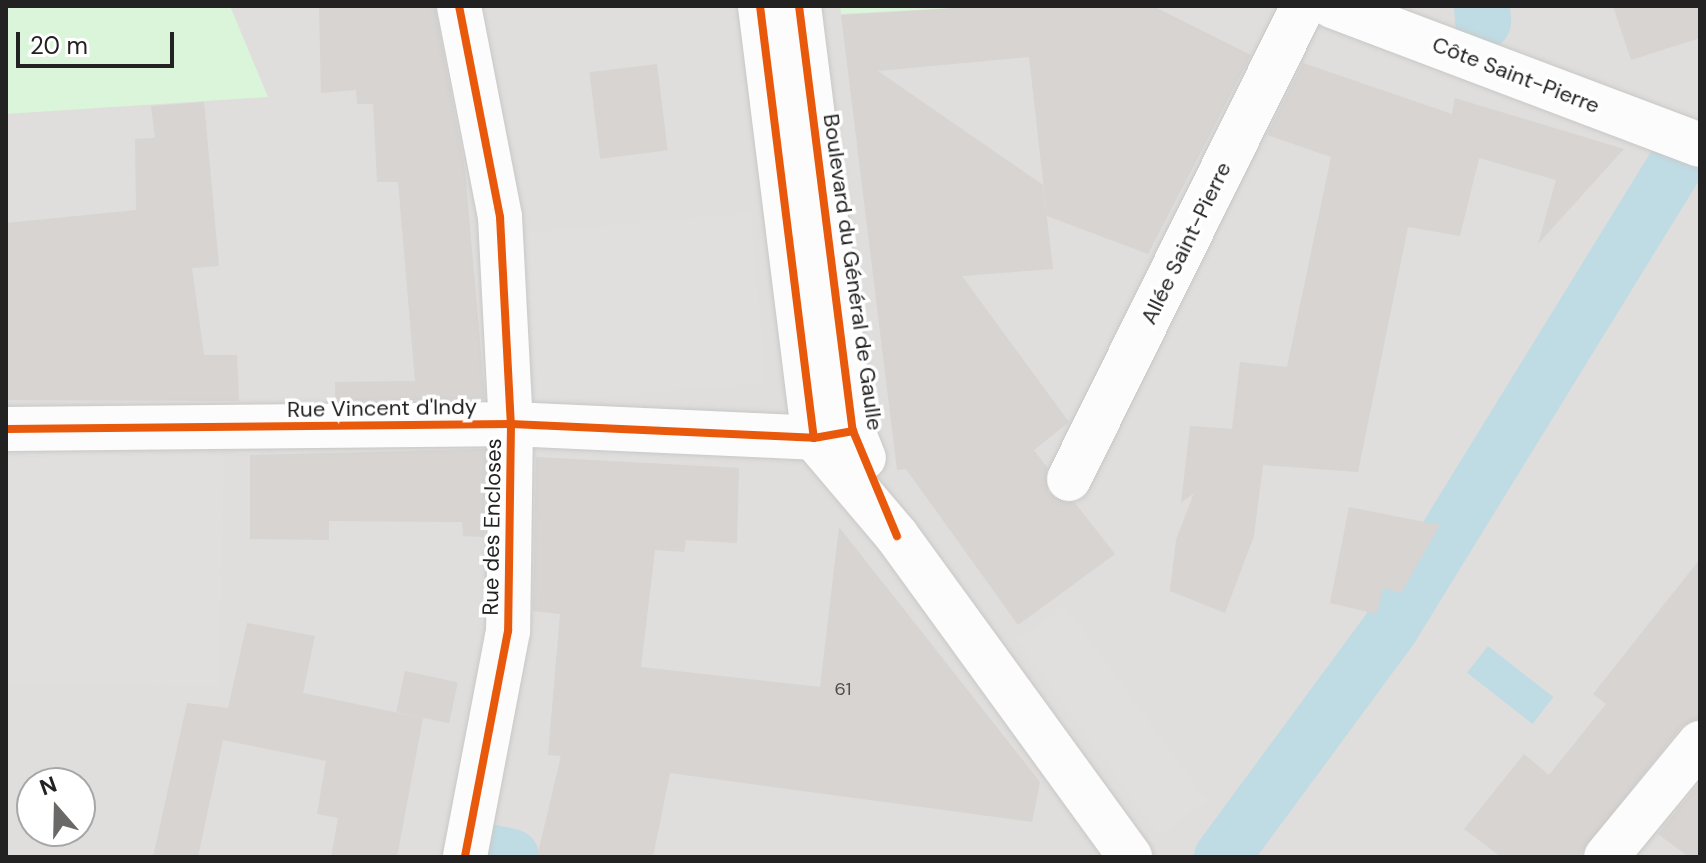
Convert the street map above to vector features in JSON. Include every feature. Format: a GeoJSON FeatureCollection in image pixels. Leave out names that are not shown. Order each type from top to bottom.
{"type":"FeatureCollection","features":[{"type":"Feature","properties":{"kind":"street","name":"Rue des Encloses"},"geometry":{"type":"LineString","coordinates":[[459,6],[500,217],[511,424],[508,631],[465,857]]}},
{"type":"Feature","properties":{"kind":"street","name":"Boulevard du Général de Gaulle"},"geometry":{"type":"LineString","coordinates":[[760,6],[834,434],[897,536],[1130,857]]}},
{"type":"Feature","properties":{"kind":"street","name":"Boulevard du Général de Gaulle"},"geometry":{"type":"LineString","coordinates":[[799,6],[834,434]]}},
{"type":"Feature","properties":{"kind":"street","name":"Allée Saint-Pierre"},"geometry":{"type":"LineString","coordinates":[[1069,479],[1303,6]]}},
{"type":"Feature","properties":{"kind":"street","name":"Côte Saint-Pierre"},"geometry":{"type":"LineString","coordinates":[[1332,6],[1700,145]]}},
{"type":"Feature","properties":{"kind":"street","name":"Rue Vincent d'Indy"},"geometry":{"type":"LineString","coordinates":[[6,429],[511,424],[834,434]]}},
{"type":"Feature","properties":{"kind":"street"},"geometry":{"type":"LineString","coordinates":[[1606,857],[1700,743]]}},
{"type":"Feature","properties":{"kind":"shaded area"},"geometry":{"type":"Polygon","coordinates":[[[6,6],[1700,6],[1700,857],[6,857],[6,6]]]}},
{"type":"Feature","properties":{"kind":"shaded area"},"geometry":{"type":"Polygon","coordinates":[[[751,213],[766,382],[537,402],[522,233],[751,213]]]}},
{"type":"Feature","properties":{"kind":"shaded area"},"geometry":{"type":"Polygon","coordinates":[[[6,451],[224,455],[220,687],[6,683],[6,451]]]}},
{"type":"Feature","properties":{"kind":"shaded area"},"geometry":{"type":"Polygon","coordinates":[[[1065,605],[1207,801],[1159,836],[1016,640],[1065,605]]]}},
{"type":"Feature","properties":{"kind":"green space"},"geometry":{"type":"Polygon","coordinates":[[[6,6],[230,6],[268,97],[6,114],[6,6]]]}},
{"type":"Feature","properties":{"kind":"green space"},"geometry":{"type":"Polygon","coordinates":[[[840,6],[991,6],[841,14],[840,6]]]}},
{"type":"Feature","properties":{"kind":"water"},"geometry":{"type":"Polygon","coordinates":[[[1488,646],[1553,697],[1532,724],[1467,673],[1488,646]]]}},
{"type":"Feature","properties":{"kind":"building"},"geometry":{"type":"Polygon","coordinates":[[[319,6],[435,6],[465,169],[485,399],[335,401],[335,382],[415,381],[398,182],[377,182],[373,104],[357,104],[356,90],[321,93],[319,6]]]}},
{"type":"Feature","properties":{"kind":"building"},"geometry":{"type":"Polygon","coordinates":[[[991,6],[1153,6],[1251,55],[1148,254],[1047,216],[1029,57],[878,71],[1043,185],[1053,269],[962,276],[1069,422],[1034,450],[1047,467],[1048,492],[1075,503],[1115,554],[1018,625],[906,469],[897,470],[841,15],[991,6]]]}},
{"type":"Feature","properties":{"kind":"building"},"geometry":{"type":"Polygon","coordinates":[[[1613,6],[1700,6],[1700,38],[1631,60],[1613,6]]]}},
{"type":"Feature","properties":{"kind":"building"},"geometry":{"type":"Polygon","coordinates":[[[1303,63],[1452,114],[1455,98],[1624,149],[1538,244],[1556,180],[1479,158],[1460,236],[1408,227],[1358,472],[1263,465],[1254,536],[1225,613],[1170,591],[1176,540],[1194,493],[1181,503],[1190,426],[1232,429],[1240,362],[1287,367],[1331,157],[1267,135],[1303,63]]]}},
{"type":"Feature","properties":{"kind":"building"},"geometry":{"type":"Polygon","coordinates":[[[657,64],[668,150],[600,159],[590,72],[657,64]]]}},
{"type":"Feature","properties":{"kind":"building"},"geometry":{"type":"Polygon","coordinates":[[[204,102],[219,266],[192,268],[204,355],[237,355],[239,401],[6,400],[6,223],[136,210],[135,139],[155,138],[151,106],[204,102]]]}},
{"type":"Feature","properties":{"kind":"building"},"geometry":{"type":"Polygon","coordinates":[[[486,449],[484,537],[463,536],[462,522],[329,521],[329,540],[250,539],[250,455],[486,449]]]}},
{"type":"Feature","properties":{"kind":"building"},"geometry":{"type":"Polygon","coordinates":[[[536,457],[739,468],[737,543],[686,540],[684,552],[655,550],[641,667],[820,687],[839,527],[1040,782],[1032,822],[670,773],[653,857],[537,857],[561,756],[548,755],[560,614],[533,611],[536,457]]]}},
{"type":"Feature","properties":{"kind":"building"},"geometry":{"type":"Polygon","coordinates":[[[1349,507],[1440,525],[1401,593],[1383,588],[1377,614],[1330,603],[1349,507]]]}},
{"type":"Feature","properties":{"kind":"building"},"geometry":{"type":"Polygon","coordinates":[[[1700,559],[1700,719],[1681,727],[1578,857],[1501,857],[1464,829],[1524,754],[1549,775],[1606,704],[1593,694],[1700,559]]]}},
{"type":"Feature","properties":{"kind":"building"},"geometry":{"type":"Polygon","coordinates":[[[247,623],[315,636],[303,693],[423,718],[397,857],[331,857],[338,818],[317,814],[326,761],[223,740],[198,857],[153,857],[187,703],[228,708],[247,623]]]}},
{"type":"Feature","properties":{"kind":"building"},"geometry":{"type":"Polygon","coordinates":[[[405,671],[458,682],[449,723],[396,712],[405,671]]]}},
{"type":"Feature","properties":{"kind":"building"},"geometry":{"type":"Polygon","coordinates":[[[1700,782],[1700,857],[1689,857],[1658,834],[1700,782]]]}},
{"type":"Feature","properties":{"kind":"waterway"},"geometry":{"type":"LineString","coordinates":[[1482,6],[1483,22]]}},
{"type":"Feature","properties":{"kind":"waterway"},"geometry":{"type":"LineString","coordinates":[[1222,857],[1390,629],[1680,158]]}},
{"type":"Feature","properties":{"kind":"waterway"},"geometry":{"type":"LineString","coordinates":[[479,850],[511,857]]}},
{"type":"Feature","properties":{"kind":"cycle path"},"geometry":{"type":"LineString","coordinates":[[459,6],[500,217],[511,424],[508,631],[465,857]]}},
{"type":"Feature","properties":{"kind":"cycle path"},"geometry":{"type":"LineString","coordinates":[[760,6],[814,438]]}},
{"type":"Feature","properties":{"kind":"cycle path"},"geometry":{"type":"LineString","coordinates":[[799,6],[853,431],[897,536]]}},
{"type":"Feature","properties":{"kind":"cycle path"},"geometry":{"type":"LineString","coordinates":[[6,429],[511,424],[814,438],[853,431]]}}]}
